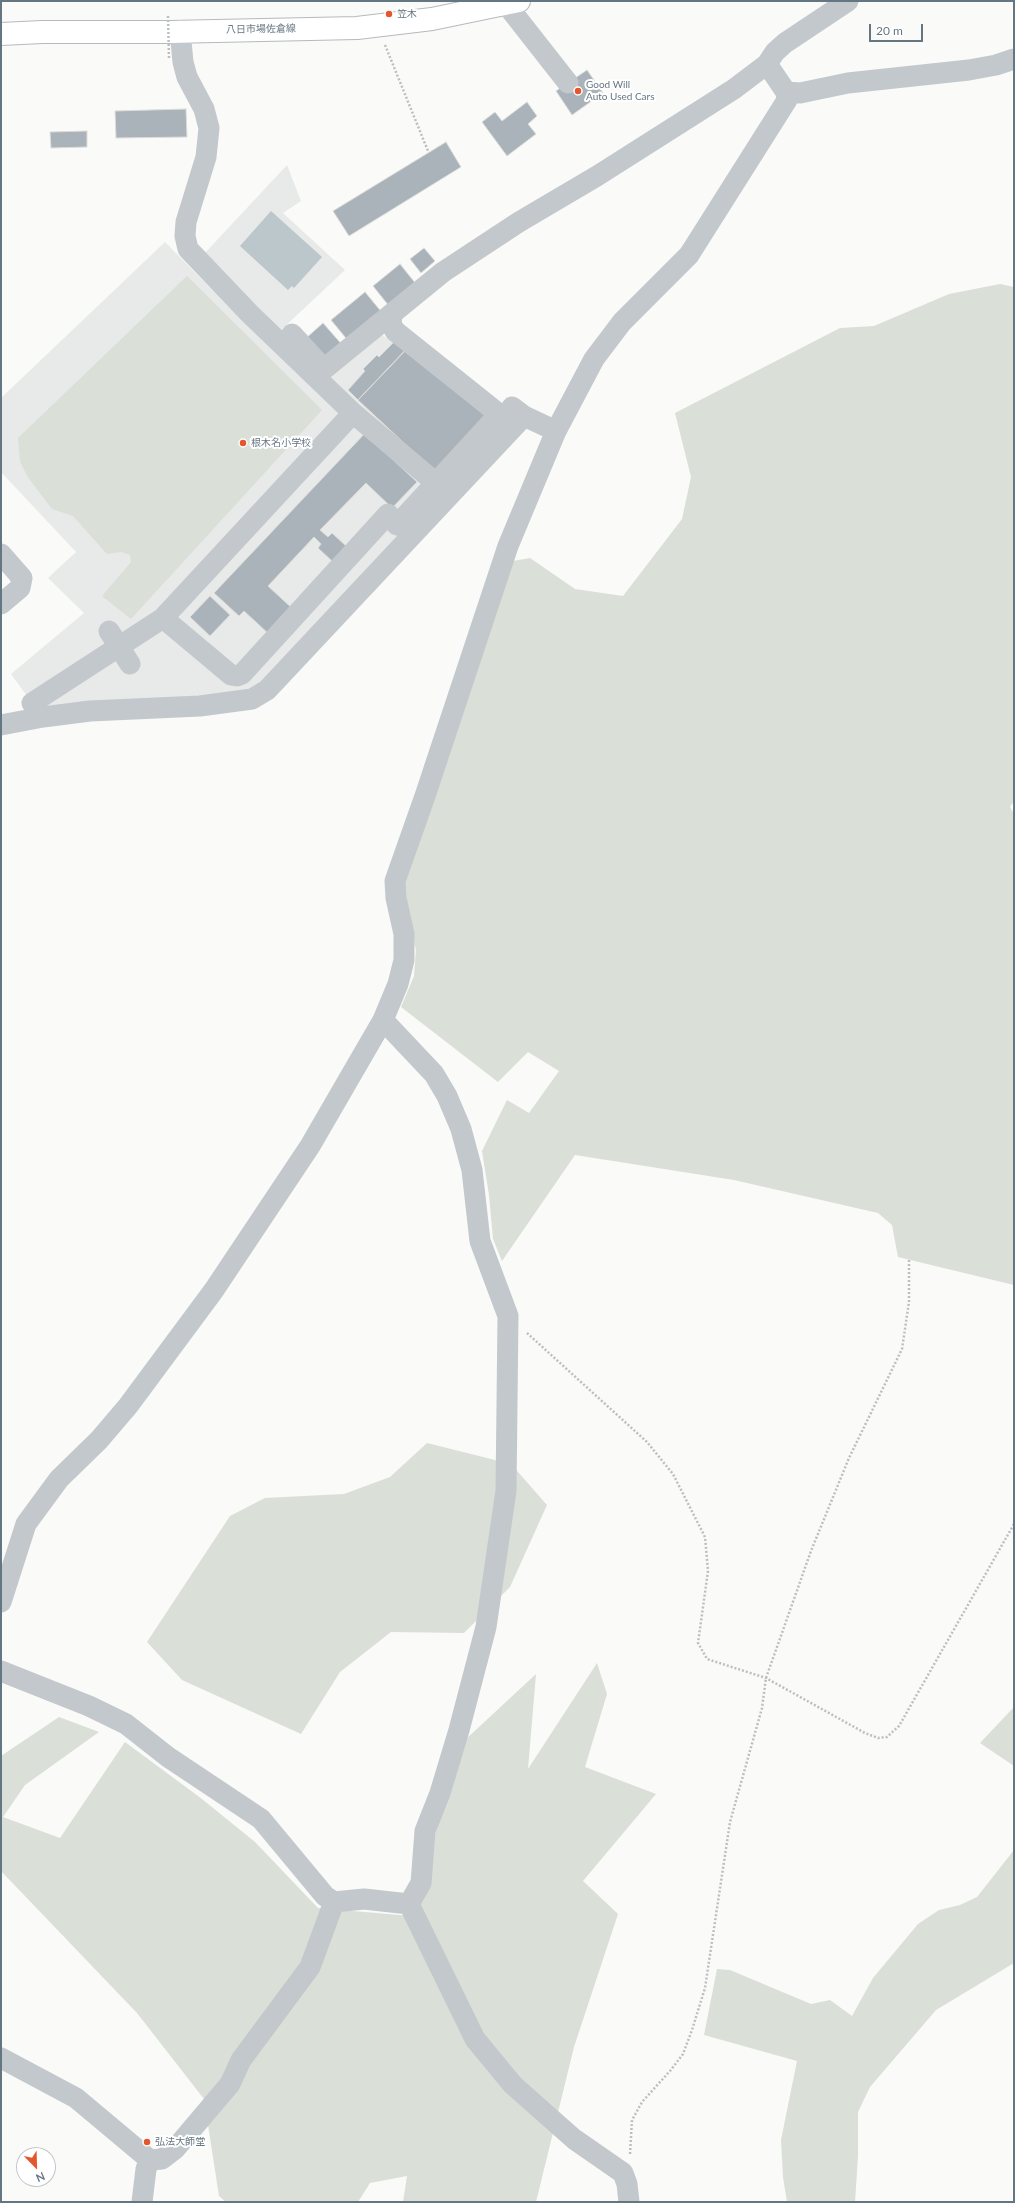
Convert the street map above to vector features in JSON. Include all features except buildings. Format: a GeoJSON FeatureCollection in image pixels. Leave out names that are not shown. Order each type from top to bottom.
{"type":"FeatureCollection","features":[{"type":"Feature","properties":{"kind":"main road","name":"八日市場佐倉線"},"geometry":{"type":"LineString","coordinates":[[1,34],[172,27],[357,28],[432,19],[512,2]]}},
{"type":"Feature","properties":{"kind":"street"},"geometry":{"type":"LineString","coordinates":[[292,334],[324,369],[443,272],[734,89],[767,64],[775,52],[785,43],[848,1]]}},
{"type":"Feature","properties":{"kind":"street"},"geometry":{"type":"LineString","coordinates":[[512,2],[568,83]]}},
{"type":"Feature","properties":{"kind":"street"},"geometry":{"type":"LineString","coordinates":[[172,27],[187,77],[204,109],[209,128],[206,157],[186,222],[185,236],[188,249],[196,260],[250,314],[353,413],[436,483]]}},
{"type":"Feature","properties":{"kind":"street"},"geometry":{"type":"LineString","coordinates":[[786,92],[800,93],[848,83],[969,70],[996,65],[1014,59]]}},
{"type":"Feature","properties":{"kind":"street"},"geometry":{"type":"LineString","coordinates":[[1,1602],[26,1524],[59,1479],[99,1440],[128,1406],[214,1290],[310,1146],[383,1020],[398,984],[404,960],[404,934],[396,898],[395,881],[425,796],[508,546],[556,430],[594,359],[622,322],[689,255],[770,128],[786,100],[786,92],[767,64]]}},
{"type":"Feature","properties":{"kind":"street"},"geometry":{"type":"LineString","coordinates":[[392,314],[399,321],[524,416],[556,430]]}},
{"type":"Feature","properties":{"kind":"street"},"geometry":{"type":"LineString","coordinates":[[163,618],[231,675],[237,676],[242,674],[388,514],[397,525],[499,414],[395,331],[391,324],[392,314]]}},
{"type":"Feature","properties":{"kind":"street"},"geometry":{"type":"LineString","coordinates":[[32,703],[119,648],[163,618],[353,413]]}},
{"type":"Feature","properties":{"kind":"street"},"geometry":{"type":"LineString","coordinates":[[1,725],[43,717],[90,711],[200,706],[252,699],[267,690],[524,416]]}},
{"type":"Feature","properties":{"kind":"street"},"geometry":{"type":"LineString","coordinates":[[1,554],[22,578],[20,588],[1,604]]}},
{"type":"Feature","properties":{"kind":"street"},"geometry":{"type":"LineString","coordinates":[[383,1020],[434,1074],[447,1096],[461,1129],[472,1170],[480,1241],[508,1316],[506,1491],[486,1627],[459,1730],[440,1793],[426,1831],[421,1883],[409,1904]]}},
{"type":"Feature","properties":{"kind":"street"},"geometry":{"type":"LineString","coordinates":[[1,1671],[89,1706],[126,1724],[168,1757],[261,1819],[325,1896],[334,1902],[364,1899],[409,1904]]}},
{"type":"Feature","properties":{"kind":"street"},"geometry":{"type":"LineString","coordinates":[[1,2058],[76,2098],[150,2160],[162,2159],[175,2149],[230,2084],[241,2060],[310,1968],[334,1902]]}},
{"type":"Feature","properties":{"kind":"street"},"geometry":{"type":"LineString","coordinates":[[409,1904],[475,2039],[519,2090],[574,2139],[623,2173],[627,2184],[629,2202]]}},
{"type":"Feature","properties":{"kind":"street"},"geometry":{"type":"LineString","coordinates":[[142,2202],[146,2169],[150,2160]]}},
{"type":"Feature","properties":{"kind":"path"},"geometry":{"type":"LineString","coordinates":[[168,58],[172,27]]}},
{"type":"Feature","properties":{"kind":"path"},"geometry":{"type":"LineString","coordinates":[[383,41],[428,151]]}},
{"type":"Feature","properties":{"kind":"path"},"geometry":{"type":"LineString","coordinates":[[623,2173],[630,2160],[632,2120],[642,2102],[670,2071],[682,2054],[705,1988],[730,1822],[762,1708],[766,1678],[811,1551],[849,1458],[902,1349],[909,1302],[909,1260]]}},
{"type":"Feature","properties":{"kind":"path"},"geometry":{"type":"LineString","coordinates":[[508,1316],[647,1442],[673,1474],[705,1537],[708,1571],[698,1643],[707,1659],[766,1678],[865,1733],[878,1738],[887,1737],[899,1726],[1014,1524]]}},
{"type":"Feature","properties":{"kind":"shaded area","name":"根木名小学校"},"geometry":{"type":"Polygon","coordinates":[[[287,165],[301,201],[283,213],[345,270],[280,331],[325,378],[381,333],[386,338],[395,331],[512,414],[257,689],[247,694],[40,711],[32,703],[11,674],[84,613],[48,578],[76,552],[1,472],[1,398],[165,242],[243,321],[203,255],[287,165]]]}},
{"type":"Feature","properties":{"kind":"shaded area"},"geometry":{"type":"Polygon","coordinates":[[[271,211],[322,257],[294,288],[292,286],[288,290],[240,246],[271,211]]]}},
{"type":"Feature","properties":{"kind":"shaded area"},"geometry":{"type":"Polygon","coordinates":[[[187,276],[322,410],[131,619],[102,596],[131,562],[130,555],[121,552],[107,554],[73,516],[52,509],[27,476],[20,461],[18,438],[187,276]]]}},
{"type":"Feature","properties":{"kind":"shaded area"},"geometry":{"type":"Polygon","coordinates":[[[1000,284],[1014,287],[1014,801],[1010,807],[1014,814],[1014,1285],[898,1257],[892,1225],[878,1213],[734,1180],[575,1155],[502,1261],[493,1239],[489,1195],[482,1151],[507,1100],[529,1113],[559,1071],[528,1052],[498,1082],[401,1007],[414,976],[416,950],[404,891],[406,867],[513,561],[530,558],[575,589],[623,596],[682,519],[691,477],[675,413],[840,328],[874,326],[949,294],[1000,284]]]}},
{"type":"Feature","properties":{"kind":"shaded area"},"geometry":{"type":"Polygon","coordinates":[[[427,1443],[511,1464],[547,1505],[510,1587],[464,1633],[391,1632],[340,1672],[301,1734],[182,1680],[147,1642],[230,1516],[265,1498],[344,1494],[390,1477],[427,1443]]]}},
{"type":"Feature","properties":{"kind":"shaded area"},"geometry":{"type":"Polygon","coordinates":[[[597,1663],[607,1694],[585,1767],[656,1794],[583,1881],[618,1914],[574,2047],[536,2202],[403,2202],[407,2176],[370,2183],[358,2202],[226,2202],[219,2196],[204,2099],[137,2013],[1,1871],[1,1756],[59,1717],[99,1732],[25,1785],[3,1817],[60,1838],[125,1742],[202,1799],[255,1842],[318,1908],[411,1916],[465,1740],[536,1674],[528,1769],[597,1663]]]}},
{"type":"Feature","properties":{"kind":"shaded area"},"geometry":{"type":"Polygon","coordinates":[[[1014,1707],[1014,1766],[980,1743],[1014,1707]]]}},
{"type":"Feature","properties":{"kind":"shaded area"},"geometry":{"type":"Polygon","coordinates":[[[1014,1850],[1014,1963],[936,2010],[870,2087],[858,2112],[858,2156],[855,2202],[787,2202],[783,2177],[781,2140],[797,2061],[704,2035],[717,1969],[730,1970],[811,2004],[830,2000],[852,2016],[873,1978],[918,1924],[939,1910],[960,1905],[977,1897],[1014,1850]]]}},
{"type":"Feature","properties":{"kind":"place","name":"笠木"},"geometry":{"type":"Point","coordinates":[389,14]}},
{"type":"Feature","properties":{"kind":"place","name":"Good Will Auto Used Cars"},"geometry":{"type":"Point","coordinates":[578,91]}},
{"type":"Feature","properties":{"kind":"place","name":"根木名小学校"},"geometry":{"type":"Point","coordinates":[243,443]}},
{"type":"Feature","properties":{"kind":"place","name":"弘法大師堂"},"geometry":{"type":"Point","coordinates":[147,2142]}}]}
